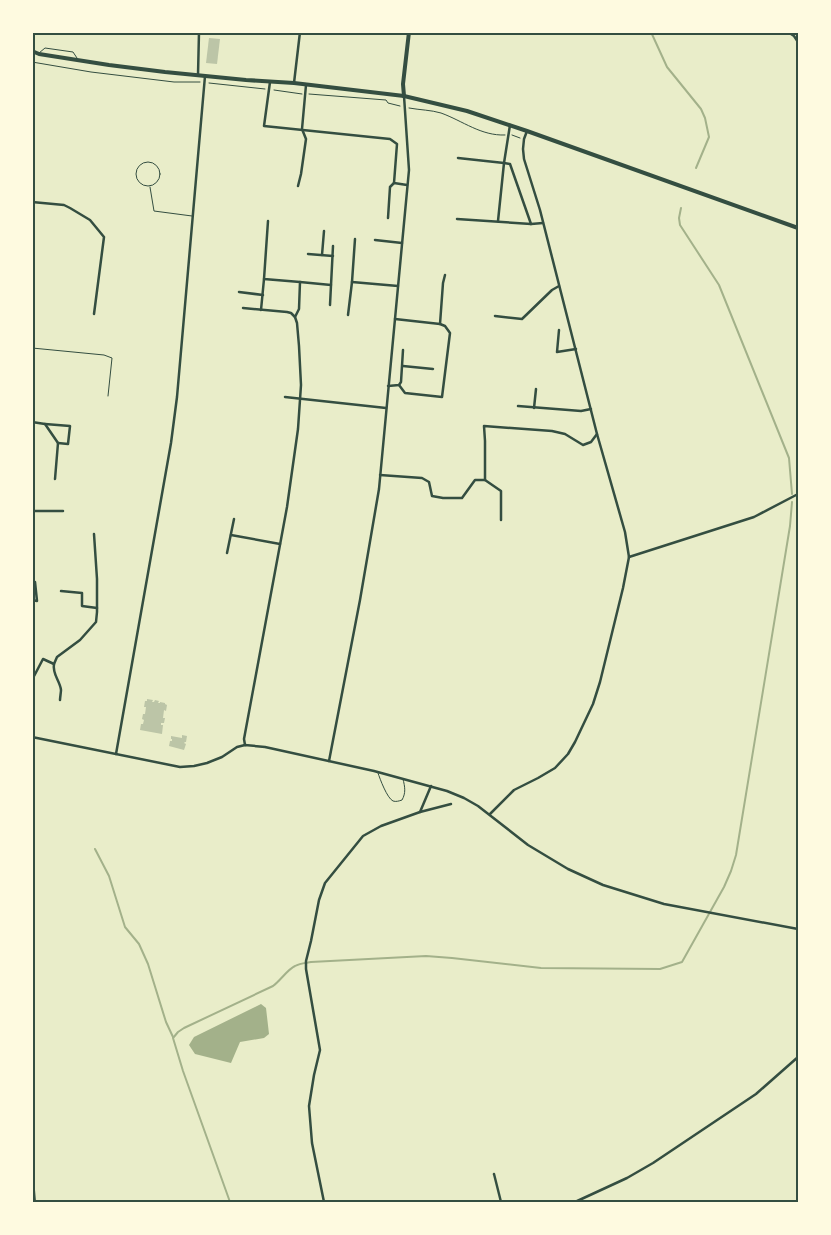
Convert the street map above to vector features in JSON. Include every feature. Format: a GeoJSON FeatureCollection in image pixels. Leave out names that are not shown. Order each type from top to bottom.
{"type":"FeatureCollection","features":[{"type":"Feature","properties":{"kind":"street"},"geometry":{"type":"LineString","coordinates":[[198,75],[199,32]]}},
{"type":"Feature","properties":{"kind":"street"},"geometry":{"type":"LineString","coordinates":[[294,83],[300,32]]}},
{"type":"Feature","properties":{"kind":"street"},"geometry":{"type":"LineString","coordinates":[[329,761],[379,489],[408,185],[409,162],[403,84],[409,32]]}},
{"type":"Feature","properties":{"kind":"street"},"geometry":{"type":"LineString","coordinates":[[460,32],[471,32]]}},
{"type":"Feature","properties":{"kind":"street"},"geometry":{"type":"LineString","coordinates":[[788,32],[798,42]]}},
{"type":"Feature","properties":{"kind":"street"},"geometry":{"type":"LineString","coordinates":[[32,51],[39,54],[79,60],[205,76],[294,83],[404,96],[467,111],[510,125],[798,228]]}},
{"type":"Feature","properties":{"kind":"street"},"geometry":{"type":"LineString","coordinates":[[32,55],[39,54]]}},
{"type":"Feature","properties":{"kind":"street"},"geometry":{"type":"LineString","coordinates":[[116,754],[171,443],[177,397],[205,76]]}},
{"type":"Feature","properties":{"kind":"street"},"geometry":{"type":"LineString","coordinates":[[270,82],[264,126],[390,139],[397,144],[394,183],[390,187],[388,218]]}},
{"type":"Feature","properties":{"kind":"street"},"geometry":{"type":"LineString","coordinates":[[298,186],[302,174],[306,139],[302,129],[306,85]]}},
{"type":"Feature","properties":{"kind":"street"},"geometry":{"type":"LineString","coordinates":[[498,221],[510,125]]}},
{"type":"Feature","properties":{"kind":"street"},"geometry":{"type":"LineString","coordinates":[[490,814],[514,790],[556,768],[575,742],[593,704],[600,682],[629,557],[625,532],[597,434],[540,210],[524,158],[524,140],[527,131]]}},
{"type":"Feature","properties":{"kind":"street"},"geometry":{"type":"LineString","coordinates":[[458,158],[509,164],[531,224]]}},
{"type":"Feature","properties":{"kind":"street"},"geometry":{"type":"LineString","coordinates":[[394,183],[408,185]]}},
{"type":"Feature","properties":{"kind":"street"},"geometry":{"type":"LineString","coordinates":[[32,202],[64,205],[90,220],[104,237],[94,314]]}},
{"type":"Feature","properties":{"kind":"street"},"geometry":{"type":"LineString","coordinates":[[456,219],[531,224],[543,223]]}},
{"type":"Feature","properties":{"kind":"street"},"geometry":{"type":"LineString","coordinates":[[262,310],[268,221]]}},
{"type":"Feature","properties":{"kind":"street"},"geometry":{"type":"LineString","coordinates":[[322,255],[324,231]]}},
{"type":"Feature","properties":{"kind":"street"},"geometry":{"type":"LineString","coordinates":[[348,315],[355,239]]}},
{"type":"Feature","properties":{"kind":"street"},"geometry":{"type":"LineString","coordinates":[[375,240],[402,243]]}},
{"type":"Feature","properties":{"kind":"street"},"geometry":{"type":"LineString","coordinates":[[330,306],[334,246]]}},
{"type":"Feature","properties":{"kind":"street"},"geometry":{"type":"LineString","coordinates":[[308,254],[333,256]]}},
{"type":"Feature","properties":{"kind":"street"},"geometry":{"type":"LineString","coordinates":[[440,324],[445,275]]}},
{"type":"Feature","properties":{"kind":"street"},"geometry":{"type":"LineString","coordinates":[[264,279],[331,285]]}},
{"type":"Feature","properties":{"kind":"street"},"geometry":{"type":"LineString","coordinates":[[295,317],[299,309],[300,282]]}},
{"type":"Feature","properties":{"kind":"street"},"geometry":{"type":"LineString","coordinates":[[352,282],[398,286]]}},
{"type":"Feature","properties":{"kind":"street"},"geometry":{"type":"LineString","coordinates":[[494,316],[522,319],[552,290],[559,286]]}},
{"type":"Feature","properties":{"kind":"street"},"geometry":{"type":"LineString","coordinates":[[239,292],[263,295]]}},
{"type":"Feature","properties":{"kind":"street"},"geometry":{"type":"LineString","coordinates":[[243,308],[287,312],[295,317],[299,346],[301,399],[291,484],[244,739],[245,746]]}},
{"type":"Feature","properties":{"kind":"street"},"geometry":{"type":"LineString","coordinates":[[395,319],[440,324],[445,326],[450,333],[442,397],[405,393],[399,385]]}},
{"type":"Feature","properties":{"kind":"street"},"geometry":{"type":"LineString","coordinates":[[559,330],[557,352],[576,349]]}},
{"type":"Feature","properties":{"kind":"street"},"geometry":{"type":"LineString","coordinates":[[399,385],[401,382],[404,350]]}},
{"type":"Feature","properties":{"kind":"street"},"geometry":{"type":"LineString","coordinates":[[403,366],[433,369]]}},
{"type":"Feature","properties":{"kind":"street"},"geometry":{"type":"LineString","coordinates":[[388,386],[399,385]]}},
{"type":"Feature","properties":{"kind":"street"},"geometry":{"type":"LineString","coordinates":[[534,408],[536,389]]}},
{"type":"Feature","properties":{"kind":"street"},"geometry":{"type":"LineString","coordinates":[[285,397],[386,408]]}},
{"type":"Feature","properties":{"kind":"street"},"geometry":{"type":"LineString","coordinates":[[518,406],[581,411],[591,409]]}},
{"type":"Feature","properties":{"kind":"street"},"geometry":{"type":"LineString","coordinates":[[32,422],[70,426],[68,444],[58,443]]}},
{"type":"Feature","properties":{"kind":"street"},"geometry":{"type":"LineString","coordinates":[[44,424],[58,443],[55,479]]}},
{"type":"Feature","properties":{"kind":"street"},"geometry":{"type":"LineString","coordinates":[[485,480],[484,426],[552,431],[565,434],[583,445],[591,442],[597,434]]}},
{"type":"Feature","properties":{"kind":"street"},"geometry":{"type":"LineString","coordinates":[[380,474],[422,478],[430,485],[432,496],[444,498],[462,498],[475,480],[485,480],[501,491],[501,520]]}},
{"type":"Feature","properties":{"kind":"street"},"geometry":{"type":"LineString","coordinates":[[629,557],[754,518],[798,494]]}},
{"type":"Feature","properties":{"kind":"street"},"geometry":{"type":"LineString","coordinates":[[32,511],[63,511]]}},
{"type":"Feature","properties":{"kind":"street"},"geometry":{"type":"LineString","coordinates":[[227,553],[234,519]]}},
{"type":"Feature","properties":{"kind":"street"},"geometry":{"type":"LineString","coordinates":[[60,700],[61,691],[53,669],[57,657],[80,640],[93,626],[97,618],[94,534]]}},
{"type":"Feature","properties":{"kind":"street"},"geometry":{"type":"LineString","coordinates":[[231,535],[280,544]]}},
{"type":"Feature","properties":{"kind":"street"},"geometry":{"type":"LineString","coordinates":[[32,582],[35,582],[37,601],[32,600]]}},
{"type":"Feature","properties":{"kind":"street"},"geometry":{"type":"LineString","coordinates":[[61,591],[82,593],[82,606],[97,608]]}},
{"type":"Feature","properties":{"kind":"street"},"geometry":{"type":"LineString","coordinates":[[32,680],[43,660],[54,664]]}},
{"type":"Feature","properties":{"kind":"street"},"geometry":{"type":"LineString","coordinates":[[32,737],[185,767],[207,763],[237,748],[252,745],[378,772],[431,786],[464,798],[490,814],[528,845],[568,869],[603,884],[664,904],[798,929]]}},
{"type":"Feature","properties":{"kind":"street"},"geometry":{"type":"LineString","coordinates":[[420,812],[431,786]]}},
{"type":"Feature","properties":{"kind":"street"},"geometry":{"type":"LineString","coordinates":[[324,1202],[312,1143],[309,1106],[320,1050],[306,969],[319,900],[325,883],[364,836],[381,826],[420,812],[451,804]]}},
{"type":"Feature","properties":{"kind":"street"},"geometry":{"type":"LineString","coordinates":[[575,1202],[627,1178],[653,1163],[756,1094],[798,1057]]}},
{"type":"Feature","properties":{"kind":"street"},"geometry":{"type":"LineString","coordinates":[[494,1174],[501,1202]]}},
{"type":"Feature","properties":{"kind":"street"},"geometry":{"type":"LineString","coordinates":[[32,1178],[34,1202]]}},
{"type":"Feature","properties":{"kind":"lane"},"geometry":{"type":"LineString","coordinates":[[39,54],[45,48],[73,52],[79,60]]}},
{"type":"Feature","properties":{"kind":"lane"},"geometry":{"type":"LineString","coordinates":[[148,162],[155,165],[159,170],[160,177],[156,183],[150,186],[142,184],[136,177],[136,172],[141,164],[148,162]]}},
{"type":"Feature","properties":{"kind":"lane"},"geometry":{"type":"LineString","coordinates":[[150,186],[154,211],[192,216]]}},
{"type":"Feature","properties":{"kind":"lane"},"geometry":{"type":"LineString","coordinates":[[32,348],[104,355],[112,358],[108,396]]}},
{"type":"Feature","properties":{"kind":"lane"},"geometry":{"type":"LineString","coordinates":[[378,772],[388,796],[395,802],[402,800],[404,796],[405,787],[403,779]]}},
{"type":"Feature","properties":{"kind":"path"},"geometry":{"type":"LineString","coordinates":[[32,62],[91,72],[174,82],[204,82],[305,94],[386,100],[388,103],[440,113],[479,130],[496,135],[508,134],[524,140]]}},
{"type":"Feature","properties":{"kind":"shaded area"},"geometry":{"type":"Polygon","coordinates":[[[261,1004],[266,1008],[269,1034],[264,1038],[240,1042],[231,1063],[195,1054],[189,1045],[194,1037],[261,1004]]]}},
{"type":"Feature","properties":{"kind":"building"},"geometry":{"type":"Polygon","coordinates":[[[209,38],[220,39],[217,64],[206,63],[209,38]]]}},
{"type":"Feature","properties":{"kind":"building"},"geometry":{"type":"Polygon","coordinates":[[[147,699],[153,700],[152,702],[155,700],[159,701],[158,703],[165,703],[167,705],[166,711],[164,710],[164,723],[161,723],[163,725],[162,734],[140,730],[144,720],[142,719],[143,714],[145,714],[146,707],[144,707],[147,699]]]}},
{"type":"Feature","properties":{"kind":"building"},"geometry":{"type":"Polygon","coordinates":[[[182,735],[187,736],[184,750],[169,746],[170,741],[172,741],[171,736],[182,738],[182,735]]]}},
{"type":"Feature","properties":{"kind":"waterway"},"geometry":{"type":"LineString","coordinates":[[651,32],[667,67],[701,109],[705,118],[709,137],[696,168]]}},
{"type":"Feature","properties":{"kind":"waterway"},"geometry":{"type":"LineString","coordinates":[[681,208],[680,225],[719,285],[789,458],[792,494]]}},
{"type":"Feature","properties":{"kind":"waterway"},"geometry":{"type":"LineString","coordinates":[[230,1202],[173,1038],[184,1028],[273,986],[295,966],[311,962],[426,956],[541,968],[660,969],[682,962],[724,887],[736,855],[790,526],[792,502]]}},
{"type":"Feature","properties":{"kind":"waterway"},"geometry":{"type":"LineString","coordinates":[[95,849],[109,876],[125,927],[139,944],[148,964],[166,1022],[173,1037]]}}]}
